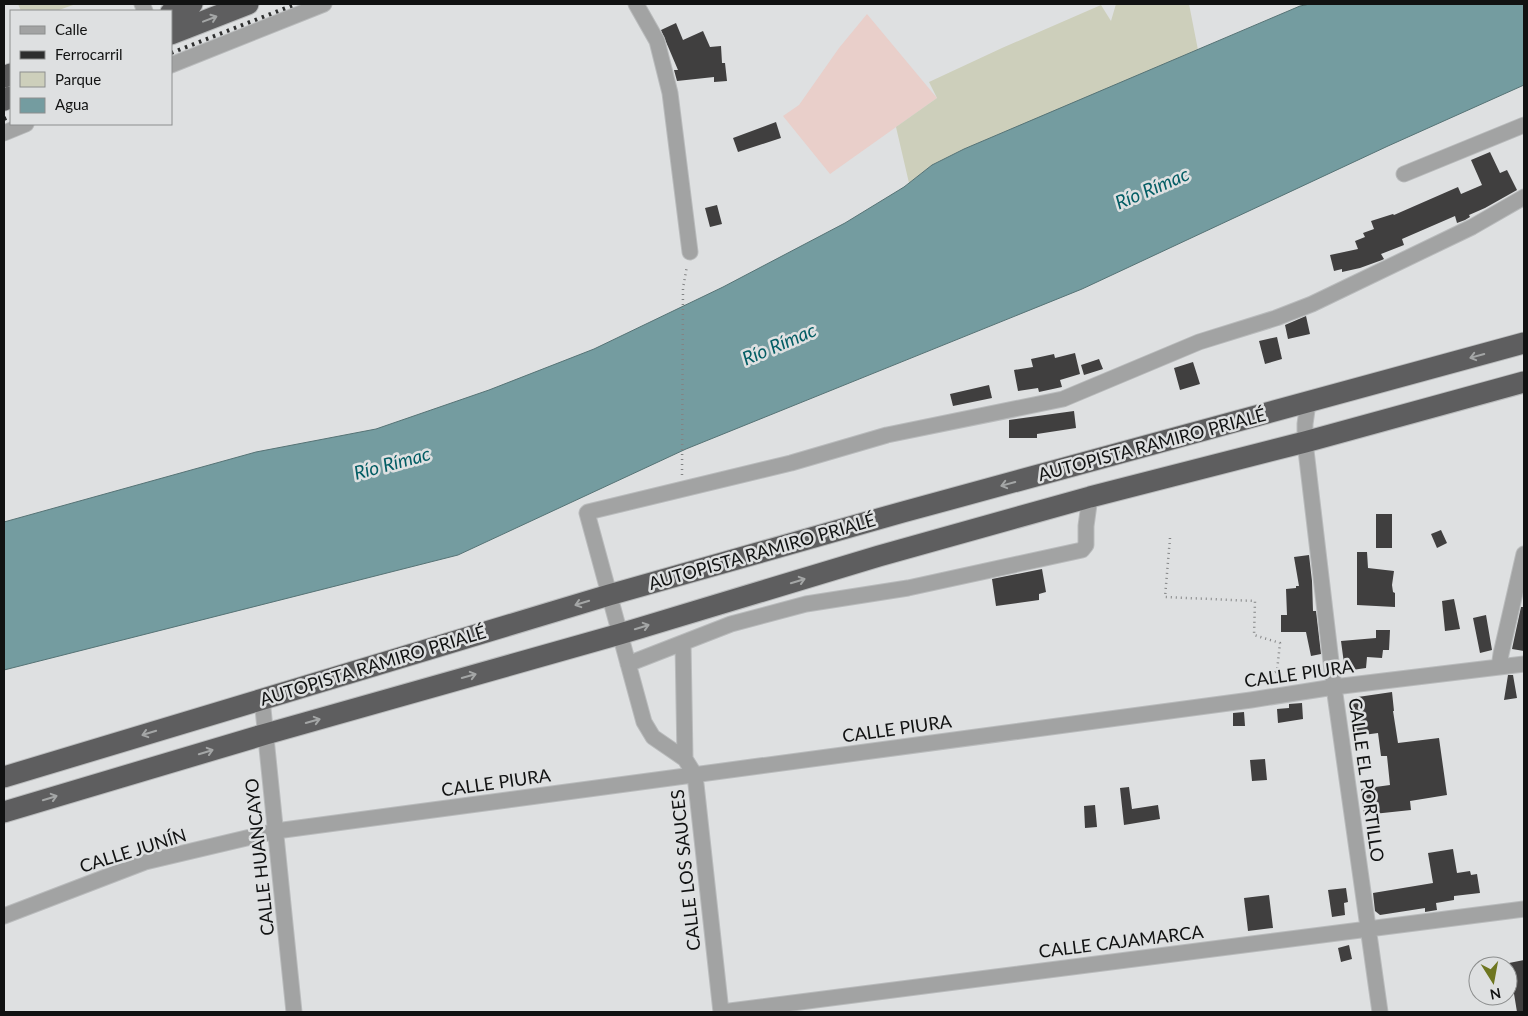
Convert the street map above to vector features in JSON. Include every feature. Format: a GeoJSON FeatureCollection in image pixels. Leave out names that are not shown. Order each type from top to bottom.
{"type":"FeatureCollection","features":[{"type":"Feature","properties":{"kind":"highway"},"geometry":{"type":"LineString","coordinates":[[172,12],[192,4]]}},
{"type":"Feature","properties":{"kind":"highway"},"geometry":{"type":"LineString","coordinates":[[172,34],[248,4]]}},
{"type":"Feature","properties":{"kind":"highway","name":"AUTOPISTA RAMIRO PRIALÉ"},"geometry":{"type":"LineString","coordinates":[[4,777],[609,595],[902,512],[1524,344]]}},
{"type":"Feature","properties":{"kind":"highway","name":"AUTOPISTA RAMIRO PRIALÉ"},"geometry":{"type":"LineString","coordinates":[[4,812],[266,734],[620,634],[879,556],[1090,496],[1305,442],[1524,382]]}},
{"type":"Feature","properties":{"kind":"street"},"geometry":{"type":"LineString","coordinates":[[172,65],[324,4]]}},
{"type":"Feature","properties":{"kind":"street"},"geometry":{"type":"LineString","coordinates":[[636,4],[657,41],[670,93],[690,252]]}},
{"type":"Feature","properties":{"kind":"street"},"geometry":{"type":"LineString","coordinates":[[4,133],[24,125]]}},
{"type":"Feature","properties":{"kind":"street"},"geometry":{"type":"LineString","coordinates":[[1404,174],[1524,125]]}},
{"type":"Feature","properties":{"kind":"street","name":"CALLE LOS SAUCES"},"geometry":{"type":"LineString","coordinates":[[721,1012],[695,775],[685,759],[653,737],[644,722],[587,514],[590,510],[791,462],[886,435],[1063,399],[1199,342],[1276,318],[1312,304],[1472,227],[1524,197]]}},
{"type":"Feature","properties":{"kind":"street","name":"CALLE EL PORTILLO"},"geometry":{"type":"LineString","coordinates":[[1308,403],[1305,442],[1334,687],[1380,1012]]}},
{"type":"Feature","properties":{"kind":"street"},"geometry":{"type":"LineString","coordinates":[[628,664],[731,624],[806,604],[908,588],[1082,550],[1086,545],[1086,526],[1090,496]]}},
{"type":"Feature","properties":{"kind":"street"},"geometry":{"type":"LineString","coordinates":[[1499,667],[1524,554]]}},
{"type":"Feature","properties":{"kind":"street"},"geometry":{"type":"LineString","coordinates":[[683,643],[685,759]]}},
{"type":"Feature","properties":{"kind":"street","name":"CALLE PIURA"},"geometry":{"type":"LineString","coordinates":[[276,831],[1252,700],[1334,687],[1524,664]]}},
{"type":"Feature","properties":{"kind":"street","name":"CALLE HUANCAYO"},"geometry":{"type":"LineString","coordinates":[[262,699],[294,1012]]}},
{"type":"Feature","properties":{"kind":"street","name":"CALLE JUNÍN"},"geometry":{"type":"LineString","coordinates":[[4,916],[145,862],[276,831]]}},
{"type":"Feature","properties":{"kind":"street","name":"CALLE CAJAMARCA"},"geometry":{"type":"LineString","coordinates":[[721,1012],[1524,910]]}},
{"type":"Feature","properties":{"kind":"path"},"geometry":{"type":"LineString","coordinates":[[681,466],[683,288],[690,252]]}},
{"type":"Feature","properties":{"kind":"path"},"geometry":{"type":"LineString","coordinates":[[1170,538],[1165,597],[1255,601],[1254,635],[1280,643],[1277,671],[1255,688],[1252,700]]}},
{"type":"Feature","properties":{"kind":"shaded area"},"geometry":{"type":"Polygon","coordinates":[[[867,14],[937,98],[830,174],[783,116],[799,105],[839,48],[867,14]]]}},
{"type":"Feature","properties":{"kind":"green space"},"geometry":{"type":"Polygon","coordinates":[[[18,4],[76,4],[59,10],[21,10],[18,4]]]}},
{"type":"Feature","properties":{"kind":"green space"},"geometry":{"type":"Polygon","coordinates":[[[1116,4],[1189,4],[1198,50],[964,149],[932,165],[909,183],[896,127],[937,98],[929,82],[1101,5],[1111,21],[1116,4]]]}},
{"type":"Feature","properties":{"kind":"water","name":"Río Rímac"},"geometry":{"type":"Polygon","coordinates":[[[1310,4],[1524,4],[1524,85],[1388,146],[1082,289],[686,449],[458,555],[4,670],[4,522],[256,452],[376,429],[489,390],[594,349],[723,287],[845,223],[904,187],[932,165],[964,149],[1300,6],[1310,4]]]}},
{"type":"Feature","properties":{"kind":"building"},"geometry":{"type":"Polygon","coordinates":[[[676,23],[683,40],[703,31],[710,47],[721,46],[722,63],[725,63],[727,81],[714,82],[714,77],[677,81],[674,70],[678,70],[661,30],[676,23]]]}},
{"type":"Feature","properties":{"kind":"building"},"geometry":{"type":"Polygon","coordinates":[[[776,122],[781,138],[738,152],[733,138],[776,122]]]}},
{"type":"Feature","properties":{"kind":"building"},"geometry":{"type":"Polygon","coordinates":[[[1490,152],[1500,173],[1507,170],[1517,190],[1469,215],[1470,217],[1465,220],[1457,223],[1455,216],[1402,239],[1404,245],[1381,254],[1384,259],[1382,260],[1360,268],[1342,272],[1342,269],[1334,271],[1330,255],[1358,249],[1355,241],[1365,237],[1363,233],[1374,229],[1371,221],[1394,215],[1458,187],[1461,194],[1482,185],[1471,160],[1490,152]]]}},
{"type":"Feature","properties":{"kind":"building"},"geometry":{"type":"Polygon","coordinates":[[[717,205],[722,224],[710,227],[705,208],[717,205]]]}},
{"type":"Feature","properties":{"kind":"building"},"geometry":{"type":"Polygon","coordinates":[[[1306,316],[1310,334],[1288,339],[1285,325],[1306,316]]]}},
{"type":"Feature","properties":{"kind":"building"},"geometry":{"type":"Polygon","coordinates":[[[1277,337],[1282,359],[1265,364],[1259,341],[1277,337]]]}},
{"type":"Feature","properties":{"kind":"building"},"geometry":{"type":"Polygon","coordinates":[[[1075,353],[1080,374],[1060,380],[1062,387],[1039,392],[1038,388],[1018,391],[1014,370],[1033,367],[1031,359],[1054,354],[1055,358],[1075,353]]]}},
{"type":"Feature","properties":{"kind":"building"},"geometry":{"type":"Polygon","coordinates":[[[1099,359],[1103,369],[1084,375],[1081,365],[1099,359]]]}},
{"type":"Feature","properties":{"kind":"building"},"geometry":{"type":"Polygon","coordinates":[[[1193,362],[1200,384],[1180,390],[1174,368],[1193,362]]]}},
{"type":"Feature","properties":{"kind":"building"},"geometry":{"type":"Polygon","coordinates":[[[989,385],[992,398],[953,406],[950,394],[989,385]]]}},
{"type":"Feature","properties":{"kind":"building"},"geometry":{"type":"Polygon","coordinates":[[[1074,411],[1076,428],[1037,434],[1037,438],[1009,438],[1009,420],[1074,411]]]}},
{"type":"Feature","properties":{"kind":"building"},"geometry":{"type":"Polygon","coordinates":[[[1376,514],[1392,514],[1392,548],[1376,548],[1376,514]]]}},
{"type":"Feature","properties":{"kind":"building"},"geometry":{"type":"Polygon","coordinates":[[[1441,530],[1447,543],[1437,548],[1431,534],[1441,530]]]}},
{"type":"Feature","properties":{"kind":"building"},"geometry":{"type":"Polygon","coordinates":[[[1357,552],[1367,552],[1368,568],[1394,571],[1392,585],[1393,592],[1395,593],[1395,607],[1357,605],[1357,552]]]}},
{"type":"Feature","properties":{"kind":"building"},"geometry":{"type":"Polygon","coordinates":[[[1309,555],[1313,611],[1316,611],[1321,654],[1311,656],[1306,632],[1281,632],[1281,615],[1287,615],[1286,589],[1299,586],[1294,557],[1309,555]]]}},
{"type":"Feature","properties":{"kind":"building"},"geometry":{"type":"Polygon","coordinates":[[[1042,569],[1046,592],[1039,594],[1039,600],[996,606],[992,579],[1042,569]]]}},
{"type":"Feature","properties":{"kind":"building"},"geometry":{"type":"Polygon","coordinates":[[[1454,599],[1460,629],[1445,631],[1442,601],[1454,599]]]}},
{"type":"Feature","properties":{"kind":"building"},"geometry":{"type":"Polygon","coordinates":[[[1521,607],[1524,607],[1524,651],[1512,649],[1521,607]]]}},
{"type":"Feature","properties":{"kind":"building"},"geometry":{"type":"Polygon","coordinates":[[[1486,615],[1492,650],[1480,653],[1473,618],[1486,615]]]}},
{"type":"Feature","properties":{"kind":"building"},"geometry":{"type":"Polygon","coordinates":[[[1376,630],[1390,630],[1389,650],[1383,650],[1382,658],[1367,657],[1366,668],[1345,671],[1341,641],[1376,638],[1376,630]]]}},
{"type":"Feature","properties":{"kind":"building"},"geometry":{"type":"Polygon","coordinates":[[[1508,675],[1513,675],[1517,698],[1504,700],[1508,675]]]}},
{"type":"Feature","properties":{"kind":"building"},"geometry":{"type":"Polygon","coordinates":[[[1392,692],[1398,743],[1439,738],[1447,795],[1410,801],[1411,810],[1364,815],[1361,789],[1390,785],[1387,756],[1381,756],[1378,733],[1356,736],[1351,698],[1392,692]]]}},
{"type":"Feature","properties":{"kind":"building"},"geometry":{"type":"Polygon","coordinates":[[[1302,703],[1303,719],[1278,723],[1277,709],[1289,708],[1289,704],[1302,703]]]}},
{"type":"Feature","properties":{"kind":"building"},"geometry":{"type":"Polygon","coordinates":[[[1244,712],[1245,726],[1233,726],[1233,713],[1244,712]]]}},
{"type":"Feature","properties":{"kind":"building"},"geometry":{"type":"Polygon","coordinates":[[[1265,759],[1267,780],[1252,781],[1250,760],[1265,759]]]}},
{"type":"Feature","properties":{"kind":"building"},"geometry":{"type":"Polygon","coordinates":[[[1129,787],[1132,809],[1158,805],[1160,819],[1124,825],[1120,788],[1129,787]]]}},
{"type":"Feature","properties":{"kind":"building"},"geometry":{"type":"Polygon","coordinates":[[[1095,805],[1097,827],[1085,828],[1084,806],[1095,805]]]}},
{"type":"Feature","properties":{"kind":"building"},"geometry":{"type":"Polygon","coordinates":[[[1453,849],[1457,873],[1470,871],[1471,875],[1477,874],[1480,893],[1454,896],[1454,900],[1436,903],[1437,910],[1425,912],[1425,908],[1380,915],[1375,911],[1373,893],[1433,883],[1428,853],[1453,849]]]}},
{"type":"Feature","properties":{"kind":"building"},"geometry":{"type":"Polygon","coordinates":[[[1346,888],[1348,902],[1344,903],[1345,915],[1332,917],[1328,890],[1346,888]]]}},
{"type":"Feature","properties":{"kind":"building"},"geometry":{"type":"Polygon","coordinates":[[[1269,895],[1273,928],[1248,931],[1244,898],[1269,895]]]}},
{"type":"Feature","properties":{"kind":"building"},"geometry":{"type":"Polygon","coordinates":[[[1349,945],[1352,959],[1341,962],[1338,948],[1349,945]]]}},
{"type":"Feature","properties":{"kind":"building"},"geometry":{"type":"Polygon","coordinates":[[[1524,960],[1524,1012],[1517,1012],[1516,1006],[1518,1006],[1518,961],[1524,960]]]}},
{"type":"Feature","properties":{"kind":"railway"},"geometry":{"type":"LineString","coordinates":[[172,53],[296,4]]}},
{"type":"Feature","properties":{"kind":"railway"},"geometry":{"type":"LineString","coordinates":[[4,119],[10,116]]}}]}
